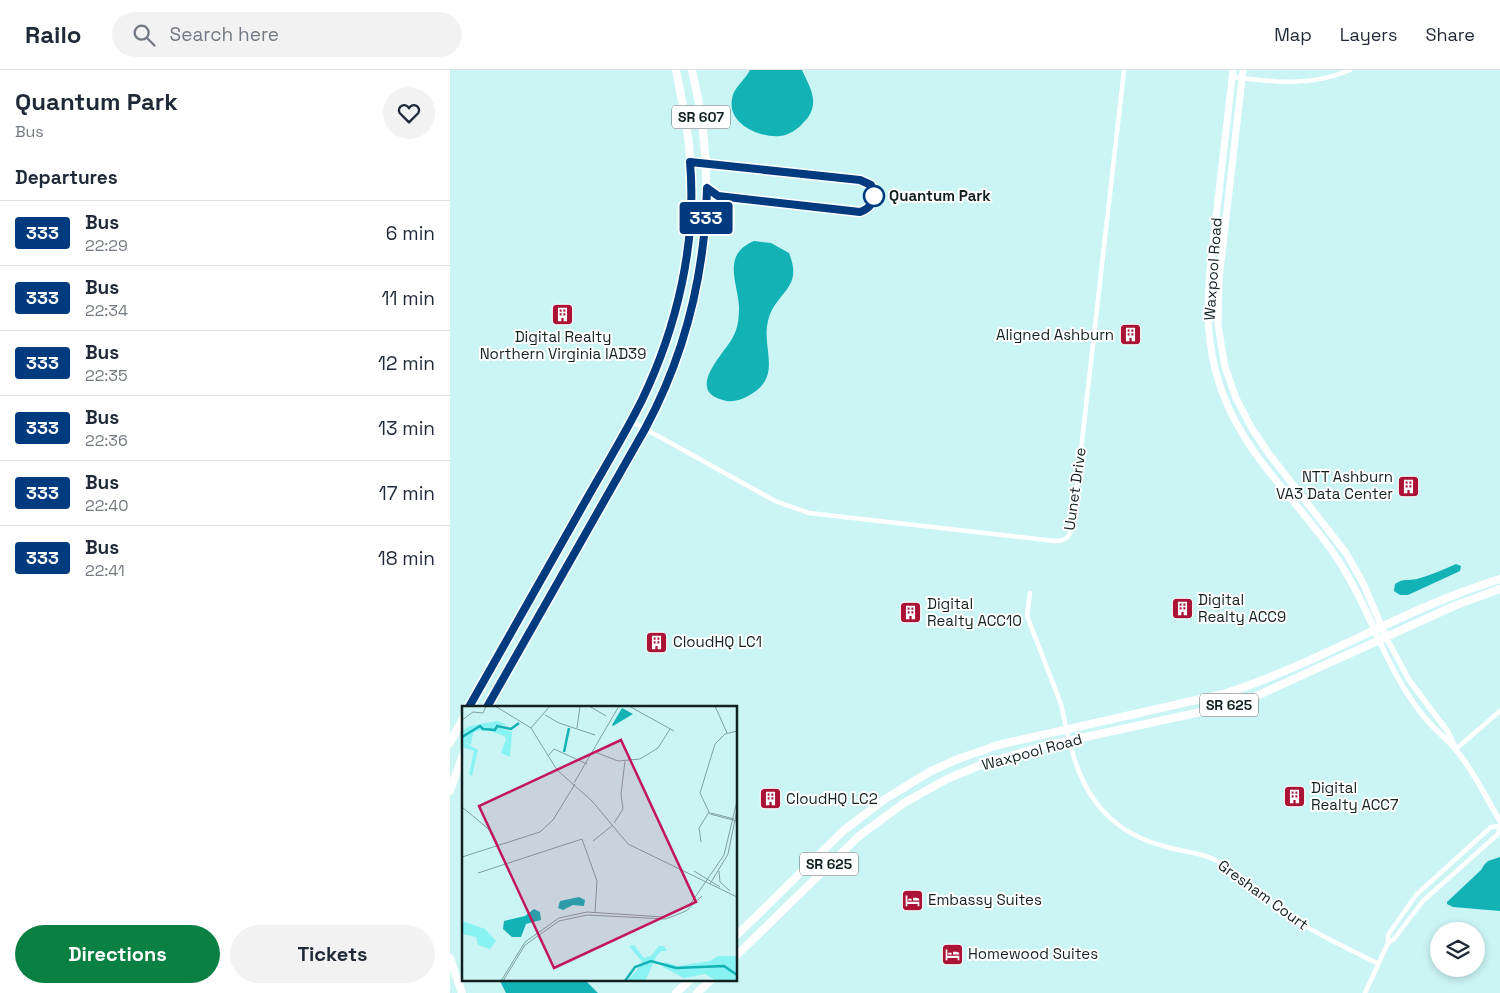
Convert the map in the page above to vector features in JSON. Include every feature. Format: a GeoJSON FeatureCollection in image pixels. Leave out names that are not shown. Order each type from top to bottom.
{"type":"FeatureCollection","features":[{"type":"Feature","properties":{"kind":"main road","name":"SR 607"},"geometry":{"type":"LineString","coordinates":[[469,706],[631,421],[652,378],[666,340],[678,301],[686,261],[691,213],[690,166],[685,112],[676,70]]}},
{"type":"Feature","properties":{"kind":"main road","name":"SR 607"},"geometry":{"type":"LineString","coordinates":[[488,706],[645,429],[666,387],[683,341],[696,293],[704,244],[706,212],[706,164],[692,70]]}},
{"type":"Feature","properties":{"kind":"main road","name":"Waxpool Road"},"geometry":{"type":"LineString","coordinates":[[738,954],[859,836],[904,803],[931,787],[983,764],[1044,746],[1230,705],[1276,688],[1383,639],[1356,570],[1346,553],[1259,441],[1236,398],[1225,367],[1219,334],[1218,287],[1243,70]]}},
{"type":"Feature","properties":{"kind":"main road","name":"Waxpool Road"},"geometry":{"type":"LineString","coordinates":[[1233,74],[1208,278],[1208,327],[1215,369],[1226,402],[1242,433],[1338,558],[1379,628]]}},
{"type":"Feature","properties":{"kind":"main road","name":"SR 625"},"geometry":{"type":"LineString","coordinates":[[1379,628],[1445,599],[1500,579]]}},
{"type":"Feature","properties":{"kind":"main road","name":"SR 625"},"geometry":{"type":"LineString","coordinates":[[1383,639],[1454,606],[1500,589]]}},
{"type":"Feature","properties":{"kind":"main road","name":"Waxpool Road"},"geometry":{"type":"LineString","coordinates":[[738,934],[843,831],[886,797],[931,771],[975,752],[1067,728],[1223,694],[1282,673],[1379,628]]}},
{"type":"Feature","properties":{"kind":"main road"},"geometry":{"type":"LineString","coordinates":[[450,743],[462,720]]}},
{"type":"Feature","properties":{"kind":"main road"},"geometry":{"type":"LineString","coordinates":[[450,791],[462,758]]}},
{"type":"Feature","properties":{"kind":"main road"},"geometry":{"type":"LineString","coordinates":[[450,958],[462,993]]}},
{"type":"Feature","properties":{"kind":"main road"},"geometry":{"type":"LineString","coordinates":[[676,993],[690,980]]}},
{"type":"Feature","properties":{"kind":"main road"},"geometry":{"type":"LineString","coordinates":[[697,993],[711,980]]}},
{"type":"Feature","properties":{"kind":"street","name":"Uunet Drive"},"geometry":{"type":"LineString","coordinates":[[631,421],[774,501],[809,513],[1055,541],[1067,538],[1072,531],[1124,70]]}},
{"type":"Feature","properties":{"kind":"street"},"geometry":{"type":"LineString","coordinates":[[1233,74],[1242,79],[1289,83],[1329,78],[1350,70]]}},
{"type":"Feature","properties":{"kind":"street"},"geometry":{"type":"LineString","coordinates":[[1030,593],[1028,616],[1061,704],[1069,741]]}},
{"type":"Feature","properties":{"kind":"street"},"geometry":{"type":"LineString","coordinates":[[1383,639],[1392,669],[1410,699],[1426,720],[1456,749]]}},
{"type":"Feature","properties":{"kind":"street"},"geometry":{"type":"LineString","coordinates":[[1383,639],[1448,732],[1456,749],[1500,821]]}},
{"type":"Feature","properties":{"kind":"street"},"geometry":{"type":"LineString","coordinates":[[1456,749],[1500,711]]}},
{"type":"Feature","properties":{"kind":"street","name":"Gresham Court"},"geometry":{"type":"LineString","coordinates":[[1072,751],[1080,777],[1089,793],[1099,808],[1113,822],[1125,830],[1153,843],[1196,852],[1213,858],[1231,869],[1288,914],[1312,930],[1377,963]]}},
{"type":"Feature","properties":{"kind":"street"},"geometry":{"type":"LineString","coordinates":[[1365,993],[1388,942],[1390,931],[1416,895],[1491,827],[1500,827],[1497,835],[1423,901],[1394,939],[1388,942]]}},
{"type":"Feature","properties":{"kind":"water"},"geometry":{"type":"Polygon","coordinates":[[[750,70],[802,70],[809,84],[813,102],[810,115],[799,127],[787,134],[772,136],[755,132],[740,122],[732,108],[732,99],[735,91],[750,70]]]}},
{"type":"Feature","properties":{"kind":"water"},"geometry":{"type":"Polygon","coordinates":[[[754,241],[771,243],[789,253],[793,265],[793,275],[791,283],[776,303],[768,321],[767,342],[769,362],[765,380],[759,388],[748,396],[736,401],[726,401],[712,395],[707,388],[707,380],[710,371],[733,337],[737,326],[739,307],[734,261],[744,247],[754,241]]]}},
{"type":"Feature","properties":{"kind":"water"},"geometry":{"type":"Polygon","coordinates":[[[1456,564],[1461,566],[1460,571],[1408,595],[1400,595],[1394,591],[1395,584],[1401,581],[1414,580],[1456,564]]]}},
{"type":"Feature","properties":{"kind":"water"},"geometry":{"type":"Polygon","coordinates":[[[1500,857],[1500,911],[1453,907],[1447,904],[1488,861],[1500,857]]]}},
{"type":"Feature","properties":{"kind":"water"},"geometry":{"type":"Polygon","coordinates":[[[500,980],[585,980],[598,993],[506,993],[500,980]]]}},
{"type":"Feature","properties":{"kind":"bus line","name":"333"},"geometry":{"type":"LineString","coordinates":[[470,706],[631,421],[661,356],[676,309],[686,261],[691,213],[690,162],[860,180],[871,185],[874,190],[872,204],[860,212],[718,196],[707,188],[704,244],[696,293],[683,341],[666,387],[645,429],[488,706]]}},
{"type":"Feature","properties":{"kind":"place","name":"Quantum Park"},"geometry":{"type":"Point","coordinates":[874,196]}},
{"type":"Feature","properties":{"kind":"place","name":"Digital Realty Northern Virginia IAD39"},"geometry":{"type":"Point","coordinates":[563,314]}},
{"type":"Feature","properties":{"kind":"place","name":"Aligned Ashburn"},"geometry":{"type":"Point","coordinates":[1130,335]}},
{"type":"Feature","properties":{"kind":"place","name":"NTT Ashburn VA3 Data Center"},"geometry":{"type":"Point","coordinates":[1409,486]}},
{"type":"Feature","properties":{"kind":"place","name":"Digital Realty ACC9"},"geometry":{"type":"Point","coordinates":[1182,609]}},
{"type":"Feature","properties":{"kind":"place","name":"Digital Realty ACC10"},"geometry":{"type":"Point","coordinates":[911,613]}},
{"type":"Feature","properties":{"kind":"place","name":"CloudHQ LC1"},"geometry":{"type":"Point","coordinates":[657,642]}},
{"type":"Feature","properties":{"kind":"place","name":"Digital Realty ACC7"},"geometry":{"type":"Point","coordinates":[1295,797]}},
{"type":"Feature","properties":{"kind":"place","name":"CloudHQ LC2"},"geometry":{"type":"Point","coordinates":[770,799]}},
{"type":"Feature","properties":{"kind":"place","name":"Embassy Suites"},"geometry":{"type":"Point","coordinates":[912,900]}},
{"type":"Feature","properties":{"kind":"place","name":"Homewood Suites"},"geometry":{"type":"Point","coordinates":[952,954]}}]}
